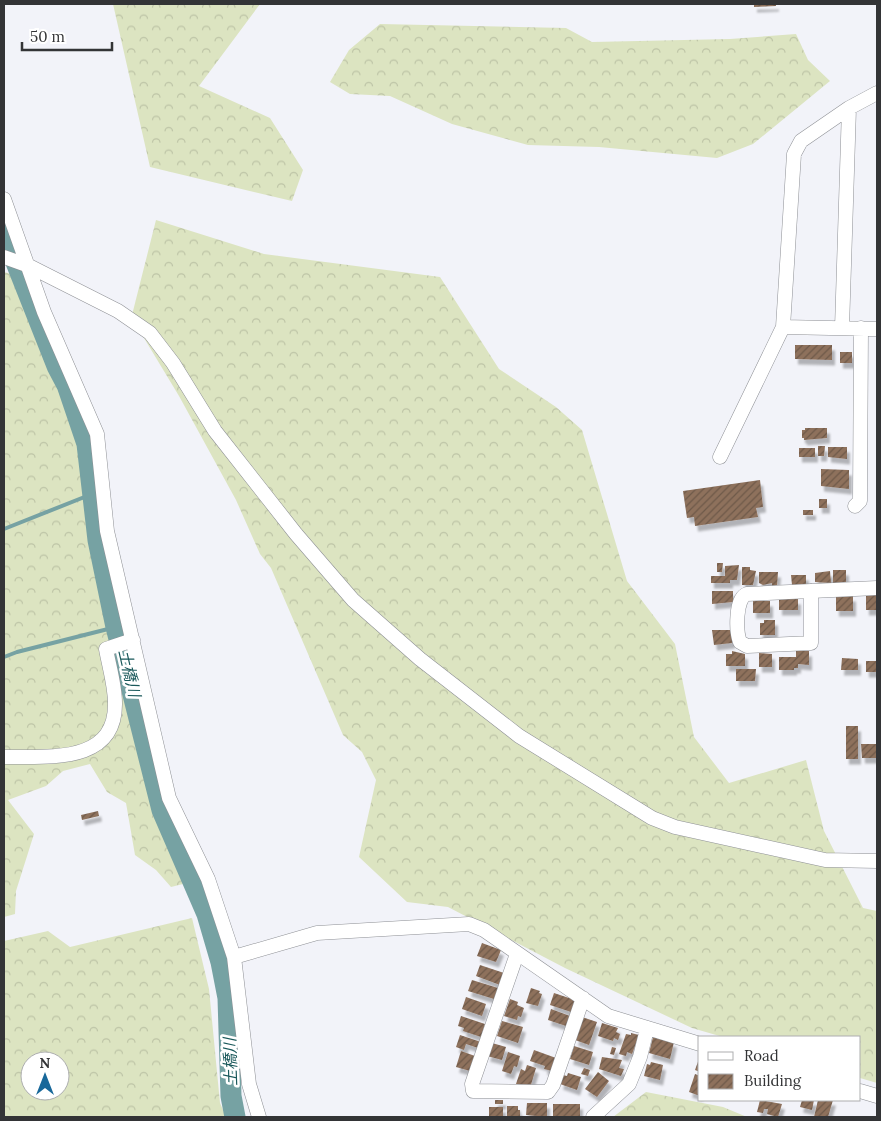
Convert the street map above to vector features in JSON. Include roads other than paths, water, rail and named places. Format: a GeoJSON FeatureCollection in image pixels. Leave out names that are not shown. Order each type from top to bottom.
{"type":"FeatureCollection","features":[{"type":"Feature","properties":{"kind":"street"},"geometry":{"type":"LineString","coordinates":[[720,457],[783,327],[794,154],[801,141],[848,108],[877,93]]}},
{"type":"Feature","properties":{"kind":"street"},"geometry":{"type":"LineString","coordinates":[[842,328],[848,108]]}},
{"type":"Feature","properties":{"kind":"street"},"geometry":{"type":"LineString","coordinates":[[4,199],[44,312],[97,434],[107,532],[169,798],[208,879],[234,957],[249,1084],[258,1117]]}},
{"type":"Feature","properties":{"kind":"street"},"geometry":{"type":"LineString","coordinates":[[4,257],[29,266],[118,311],[150,333],[172,363],[215,431],[296,534],[353,600],[420,659],[519,736],[636,809],[675,827],[825,860],[877,861]]}},
{"type":"Feature","properties":{"kind":"street"},"geometry":{"type":"LineString","coordinates":[[783,327],[877,328]]}},
{"type":"Feature","properties":{"kind":"street"},"geometry":{"type":"LineString","coordinates":[[855,506],[860,501],[861,328]]}},
{"type":"Feature","properties":{"kind":"street"},"geometry":{"type":"LineString","coordinates":[[811,591],[811,643],[747,646],[740,642],[739,601],[743,596],[811,591],[877,588]]}},
{"type":"Feature","properties":{"kind":"street"},"geometry":{"type":"LineString","coordinates":[[4,757],[70,754],[87,750],[99,744],[108,734],[115,702],[106,649],[133,640]]}},
{"type":"Feature","properties":{"kind":"street"},"geometry":{"type":"LineString","coordinates":[[234,957],[317,933],[453,923],[469,924],[484,930],[608,1016],[698,1043]]}},
{"type":"Feature","properties":{"kind":"street"},"geometry":{"type":"LineString","coordinates":[[517,954],[472,1084],[474,1092],[548,1092],[583,998]]}},
{"type":"Feature","properties":{"kind":"street"},"geometry":{"type":"LineString","coordinates":[[593,1117],[629,1084],[640,1058],[647,1029]]}},
{"type":"Feature","properties":{"kind":"street"},"geometry":{"type":"LineString","coordinates":[[861,1091],[877,1096]]}},
{"type":"Feature","properties":{"kind":"waterway","name":"土橋川"},"geometry":{"type":"LineString","coordinates":[[4,232],[57,366],[67,385],[87,444],[98,540],[116,627],[162,810],[207,914],[221,962],[228,998],[231,1096],[235,1117]]}},
{"type":"Feature","properties":{"kind":"waterway"},"geometry":{"type":"LineString","coordinates":[[4,529],[92,494]]}},
{"type":"Feature","properties":{"kind":"waterway"},"geometry":{"type":"LineString","coordinates":[[4,657],[116,627]]}}]}
